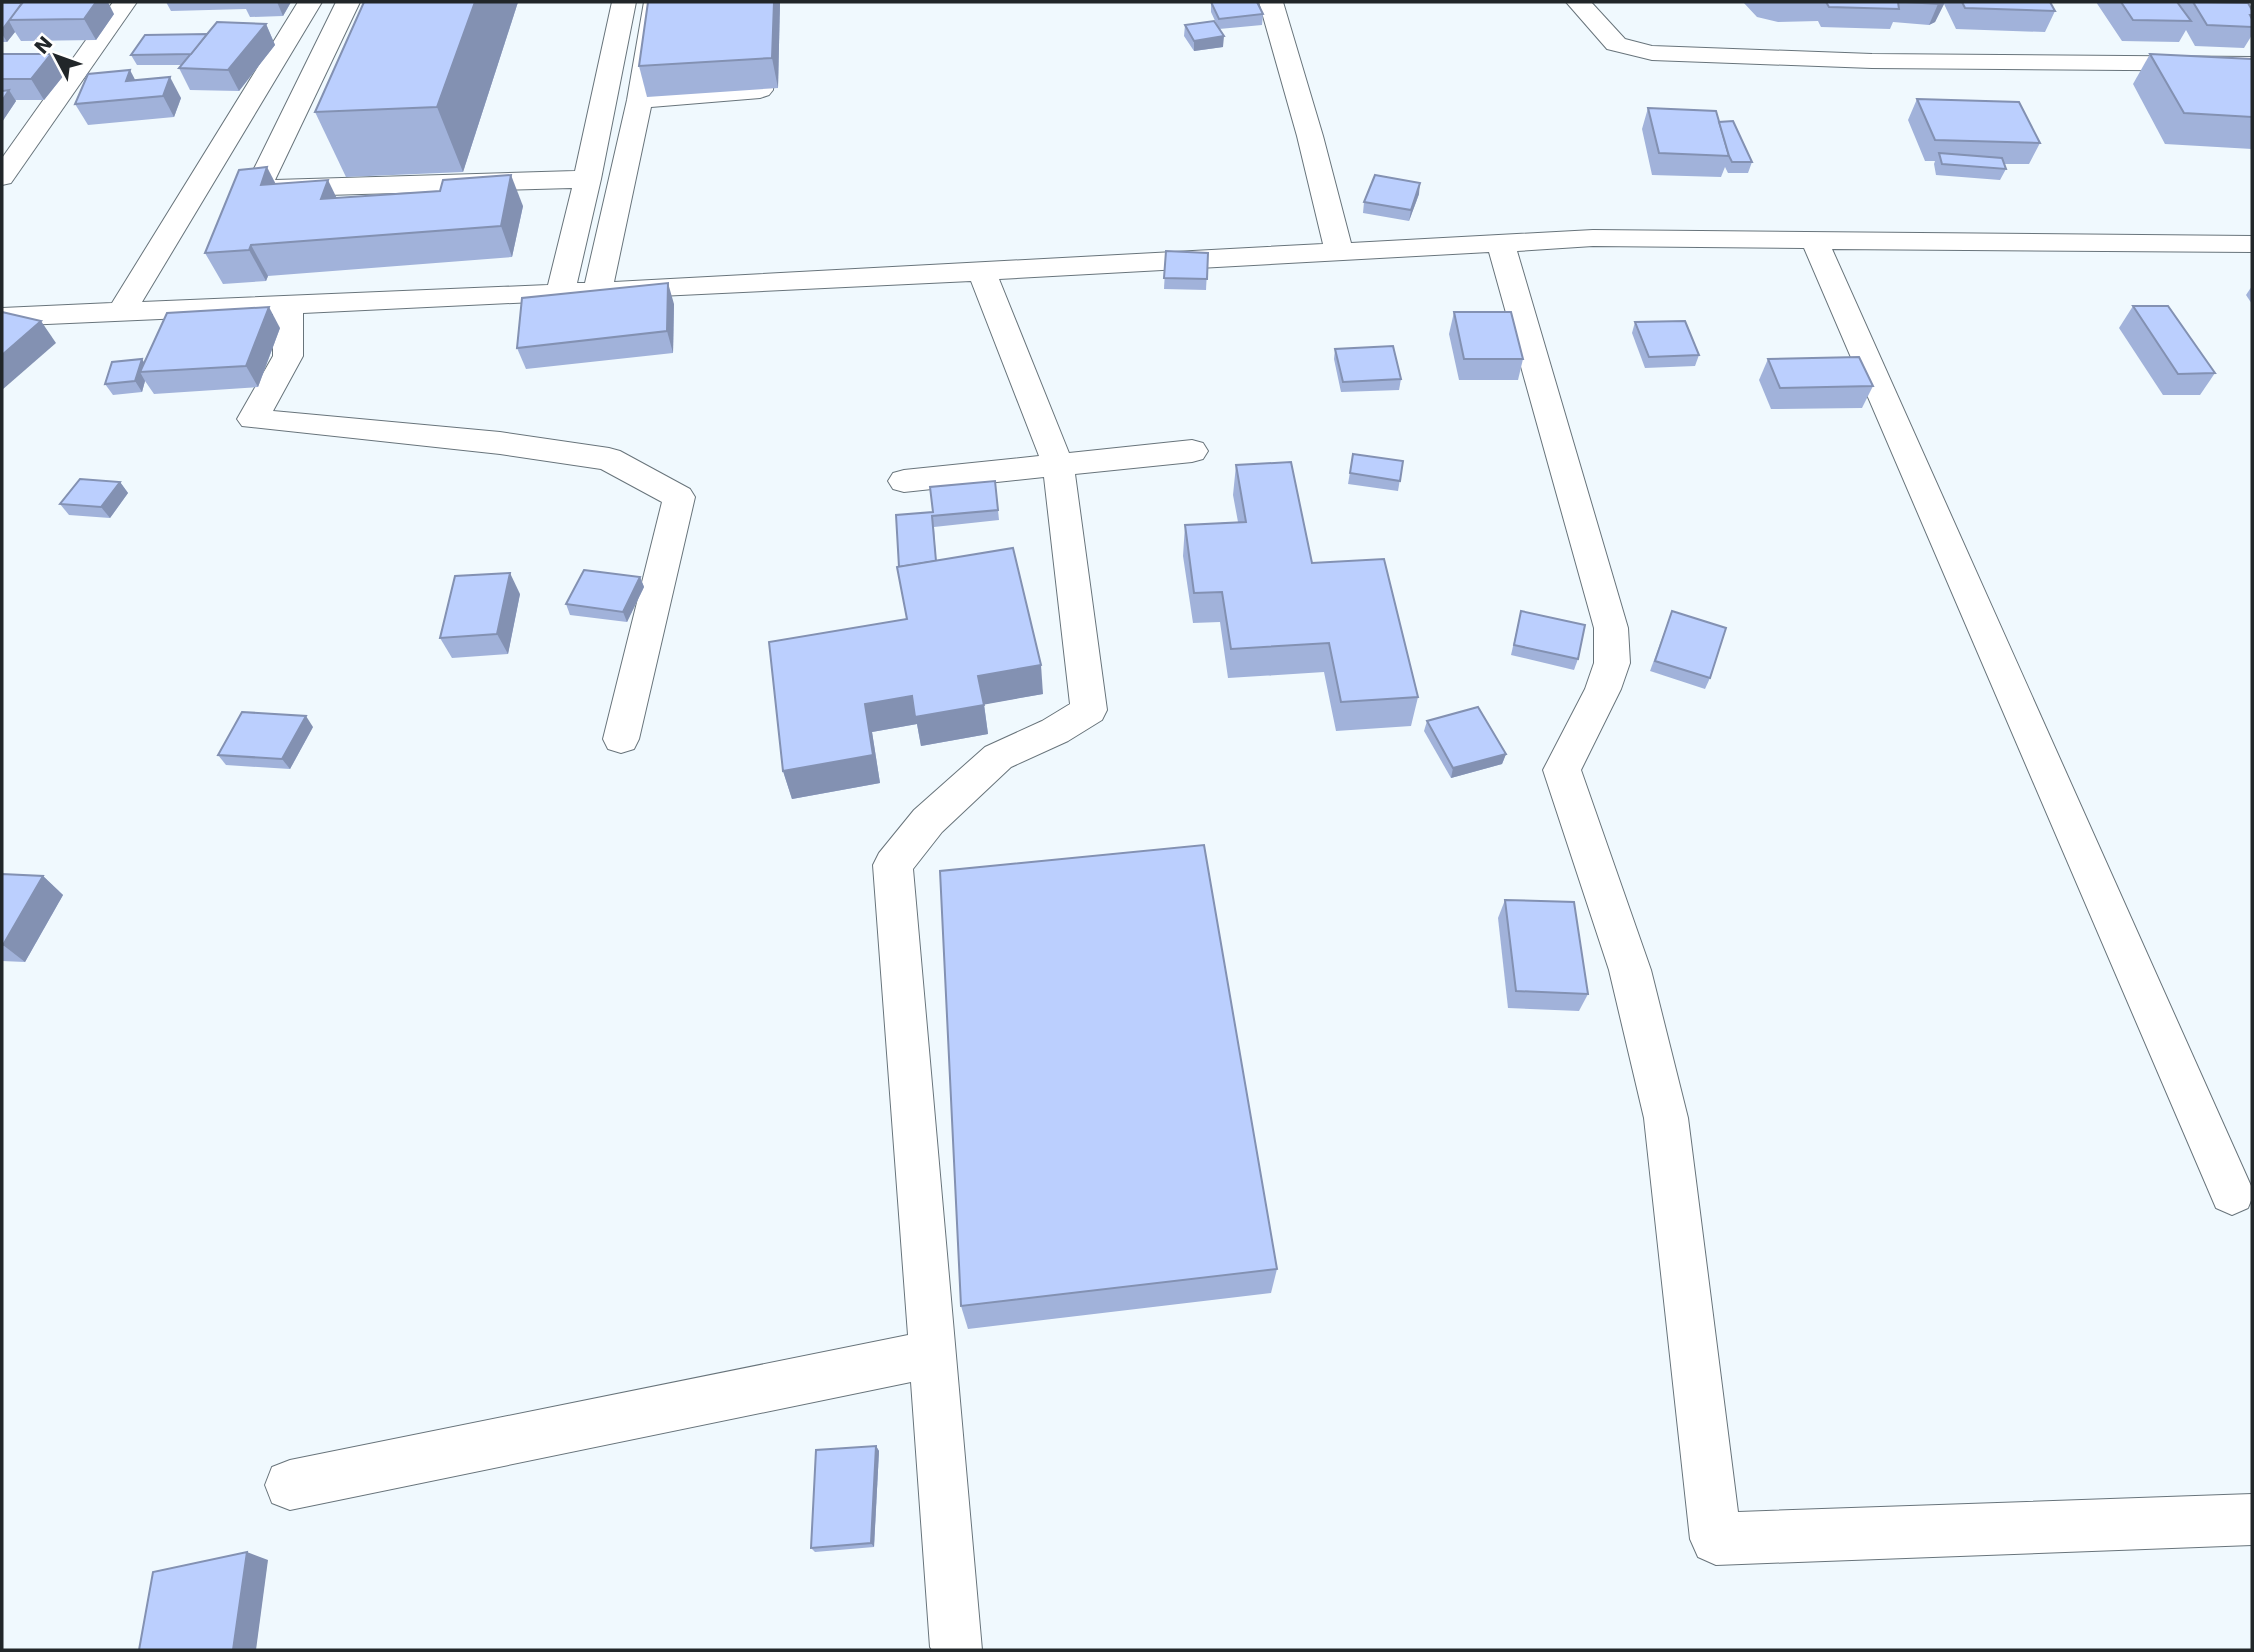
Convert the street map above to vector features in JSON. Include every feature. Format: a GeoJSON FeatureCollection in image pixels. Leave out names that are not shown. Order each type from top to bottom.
{"type":"FeatureCollection","features":[{"type":"Feature","properties":{"kind":"street"},"geometry":{"type":"LineString","coordinates":[[2,177],[63,73],[125,2]]}},
{"type":"Feature","properties":{"kind":"street"},"geometry":{"type":"LineString","coordinates":[[121,312],[310,2]]}},
{"type":"Feature","properties":{"kind":"street"},"geometry":{"type":"LineString","coordinates":[[348,2],[257,189],[588,179]]}},
{"type":"Feature","properties":{"kind":"street"},"geometry":{"type":"LineString","coordinates":[[561,292],[588,179],[624,2]]}},
{"type":"Feature","properties":{"kind":"street"},"geometry":{"type":"LineString","coordinates":[[598,290],[640,100],[656,2]]}},
{"type":"Feature","properties":{"kind":"street"},"geometry":{"type":"LineString","coordinates":[[640,100],[760,90],[768,2]]}},
{"type":"Feature","properties":{"kind":"street"},"geometry":{"type":"LineString","coordinates":[[1271,2],[1310,136],[1339,252]]}},
{"type":"Feature","properties":{"kind":"street"},"geometry":{"type":"LineString","coordinates":[[1578,2],[1616,44],[1652,53],[1871,61],[2252,64]]}},
{"type":"Feature","properties":{"kind":"street"},"geometry":{"type":"LineString","coordinates":[[2,317],[742,285],[1593,238],[2252,244]]}},
{"type":"Feature","properties":{"kind":"street"},"geometry":{"type":"LineString","coordinates":[[1814,240],[2232,1193]]}},
{"type":"Feature","properties":{"kind":"street"},"geometry":{"type":"LineString","coordinates":[[1501,244],[1611,628],[1612,663],[1603,689],[1562,770],[1630,970],[1666,1118],[1716,1539],[2252,1520]]}},
{"type":"Feature","properties":{"kind":"street"},"geometry":{"type":"LineString","coordinates":[[957,1647],[893,864],[928,821],[998,757],[1055,731],[1089,710],[1058,464],[982,272]]}},
{"type":"Feature","properties":{"kind":"street"},"geometry":{"type":"LineString","coordinates":[[288,304],[288,356],[253,419],[500,443],[609,459],[679,497],[621,739]]}},
{"type":"Feature","properties":{"kind":"street"},"geometry":{"type":"LineString","coordinates":[[904,481],[1192,450]]}},
{"type":"Feature","properties":{"kind":"street"},"geometry":{"type":"LineString","coordinates":[[290,1485],[932,1354]]}},
{"type":"Feature","properties":{"kind":"building"},"geometry":{"type":"Polygon","coordinates":[[[23,2],[96,2],[84,19],[8,20],[23,2]]]}},
{"type":"Feature","properties":{"kind":"building"},"geometry":{"type":"Polygon","coordinates":[[[364,2],[475,2],[437,107],[315,112],[364,2]]]}},
{"type":"Feature","properties":{"kind":"building"},"geometry":{"type":"Polygon","coordinates":[[[648,2],[774,2],[772,58],[639,66],[648,2]]]}},
{"type":"Feature","properties":{"kind":"building"},"geometry":{"type":"Polygon","coordinates":[[[1211,2],[1257,2],[1263,14],[1219,19],[1211,2]]]}},
{"type":"Feature","properties":{"kind":"building"},"geometry":{"type":"Polygon","coordinates":[[[1826,2],[1898,2],[1899,9],[1829,7],[1826,2]]]}},
{"type":"Feature","properties":{"kind":"building"},"geometry":{"type":"Polygon","coordinates":[[[1906,2],[1944,2],[1938,4],[1906,2]]]}},
{"type":"Feature","properties":{"kind":"building"},"geometry":{"type":"Polygon","coordinates":[[[1962,2],[2050,2],[2055,11],[1965,8],[1962,2]]]}},
{"type":"Feature","properties":{"kind":"building"},"geometry":{"type":"Polygon","coordinates":[[[2121,2],[2177,2],[2191,21],[2133,20],[2121,2]]]}},
{"type":"Feature","properties":{"kind":"building"},"geometry":{"type":"Polygon","coordinates":[[[2193,2],[2248,3],[2252,10],[2252,27],[2207,25],[2193,2]]]}},
{"type":"Feature","properties":{"kind":"building"},"geometry":{"type":"Polygon","coordinates":[[[2,3],[22,3],[2,30],[2,3]]]}},
{"type":"Feature","properties":{"kind":"building"},"geometry":{"type":"Polygon","coordinates":[[[1214,21],[1224,36],[1194,41],[1185,25],[1214,21]]]}},
{"type":"Feature","properties":{"kind":"building"},"geometry":{"type":"Polygon","coordinates":[[[217,22],[266,24],[228,70],[179,68],[217,22]]]}},
{"type":"Feature","properties":{"kind":"building"},"geometry":{"type":"Polygon","coordinates":[[[207,34],[191,54],[131,55],[145,35],[207,34]]]}},
{"type":"Feature","properties":{"kind":"building"},"geometry":{"type":"Polygon","coordinates":[[[2,54],[51,54],[31,79],[2,79],[2,54]]]}},
{"type":"Feature","properties":{"kind":"building"},"geometry":{"type":"Polygon","coordinates":[[[2150,54],[2252,59],[2252,117],[2184,113],[2150,54]]]}},
{"type":"Feature","properties":{"kind":"building"},"geometry":{"type":"Polygon","coordinates":[[[130,70],[126,81],[170,77],[163,96],[75,104],[88,74],[130,70]]]}},
{"type":"Feature","properties":{"kind":"building"},"geometry":{"type":"Polygon","coordinates":[[[9,90],[2,101],[2,91],[9,90]]]}},
{"type":"Feature","properties":{"kind":"building"},"geometry":{"type":"Polygon","coordinates":[[[1917,99],[2019,102],[2040,143],[1935,140],[1917,99]]]}},
{"type":"Feature","properties":{"kind":"building"},"geometry":{"type":"Polygon","coordinates":[[[1648,108],[1716,111],[1729,156],[1659,153],[1648,108]]]}},
{"type":"Feature","properties":{"kind":"building"},"geometry":{"type":"Polygon","coordinates":[[[1733,121],[1752,162],[1732,162],[1729,156],[1719,122],[1733,121]]]}},
{"type":"Feature","properties":{"kind":"building"},"geometry":{"type":"Polygon","coordinates":[[[1939,153],[2002,158],[2006,169],[1942,164],[1939,153]]]}},
{"type":"Feature","properties":{"kind":"building"},"geometry":{"type":"Polygon","coordinates":[[[267,167],[261,185],[328,180],[321,199],[440,191],[443,180],[511,175],[501,226],[251,245],[249,250],[205,253],[239,170],[267,167]]]}},
{"type":"Feature","properties":{"kind":"building"},"geometry":{"type":"Polygon","coordinates":[[[1375,175],[1420,183],[1411,210],[1364,202],[1375,175]]]}},
{"type":"Feature","properties":{"kind":"building"},"geometry":{"type":"Polygon","coordinates":[[[1166,251],[1208,253],[1207,279],[1164,278],[1166,251]]]}},
{"type":"Feature","properties":{"kind":"building"},"geometry":{"type":"Polygon","coordinates":[[[668,283],[667,331],[517,348],[522,298],[668,283]]]}},
{"type":"Feature","properties":{"kind":"building"},"geometry":{"type":"Polygon","coordinates":[[[2133,306],[2168,306],[2215,373],[2178,374],[2133,306]]]}},
{"type":"Feature","properties":{"kind":"building"},"geometry":{"type":"Polygon","coordinates":[[[269,307],[246,366],[140,372],[167,313],[269,307]]]}},
{"type":"Feature","properties":{"kind":"building"},"geometry":{"type":"Polygon","coordinates":[[[2,312],[41,321],[2,355],[2,312]]]}},
{"type":"Feature","properties":{"kind":"building"},"geometry":{"type":"Polygon","coordinates":[[[1454,312],[1511,312],[1523,359],[1464,359],[1454,312]]]}},
{"type":"Feature","properties":{"kind":"building"},"geometry":{"type":"Polygon","coordinates":[[[1685,321],[1699,355],[1649,357],[1635,322],[1685,321]]]}},
{"type":"Feature","properties":{"kind":"building"},"geometry":{"type":"Polygon","coordinates":[[[1393,346],[1401,379],[1343,382],[1335,349],[1393,346]]]}},
{"type":"Feature","properties":{"kind":"building"},"geometry":{"type":"Polygon","coordinates":[[[1859,357],[1873,386],[1780,388],[1768,359],[1859,357]]]}},
{"type":"Feature","properties":{"kind":"building"},"geometry":{"type":"Polygon","coordinates":[[[142,359],[135,381],[105,384],[112,362],[142,359]]]}},
{"type":"Feature","properties":{"kind":"building"},"geometry":{"type":"Polygon","coordinates":[[[1353,454],[1403,461],[1400,481],[1350,473],[1353,454]]]}},
{"type":"Feature","properties":{"kind":"building"},"geometry":{"type":"Polygon","coordinates":[[[1291,462],[1312,563],[1384,559],[1418,697],[1341,702],[1329,643],[1231,649],[1222,592],[1194,593],[1185,525],[1246,522],[1236,465],[1291,462]]]}},
{"type":"Feature","properties":{"kind":"building"},"geometry":{"type":"Polygon","coordinates":[[[80,479],[120,482],[101,507],[60,504],[80,479]]]}},
{"type":"Feature","properties":{"kind":"building"},"geometry":{"type":"Polygon","coordinates":[[[995,481],[998,510],[932,516],[936,561],[899,567],[896,515],[933,512],[930,487],[995,481]]]}},
{"type":"Feature","properties":{"kind":"building"},"geometry":{"type":"Polygon","coordinates":[[[1013,548],[1041,665],[978,676],[984,705],[915,717],[912,696],[865,704],[873,755],[783,771],[769,642],[907,619],[897,567],[1013,548]]]}},
{"type":"Feature","properties":{"kind":"building"},"geometry":{"type":"Polygon","coordinates":[[[584,570],[640,577],[623,612],[566,604],[584,570]]]}},
{"type":"Feature","properties":{"kind":"building"},"geometry":{"type":"Polygon","coordinates":[[[510,573],[497,634],[440,638],[455,576],[510,573]]]}},
{"type":"Feature","properties":{"kind":"building"},"geometry":{"type":"Polygon","coordinates":[[[1521,611],[1585,625],[1578,659],[1514,645],[1521,611]]]}},
{"type":"Feature","properties":{"kind":"building"},"geometry":{"type":"Polygon","coordinates":[[[1672,611],[1726,628],[1710,678],[1655,661],[1672,611]]]}},
{"type":"Feature","properties":{"kind":"building"},"geometry":{"type":"Polygon","coordinates":[[[1478,707],[1506,754],[1453,768],[1427,721],[1478,707]]]}},
{"type":"Feature","properties":{"kind":"building"},"geometry":{"type":"Polygon","coordinates":[[[242,712],[306,716],[282,759],[218,755],[242,712]]]}},
{"type":"Feature","properties":{"kind":"building"},"geometry":{"type":"Polygon","coordinates":[[[1204,845],[1277,1269],[961,1306],[940,871],[1204,845]]]}},
{"type":"Feature","properties":{"kind":"building"},"geometry":{"type":"Polygon","coordinates":[[[2,874],[43,876],[3,945],[2,945],[2,874]]]}},
{"type":"Feature","properties":{"kind":"building"},"geometry":{"type":"Polygon","coordinates":[[[1505,900],[1574,902],[1588,994],[1516,991],[1505,900]]]}},
{"type":"Feature","properties":{"kind":"building"},"geometry":{"type":"Polygon","coordinates":[[[876,1446],[871,1543],[811,1548],[816,1450],[876,1446]]]}},
{"type":"Feature","properties":{"kind":"building"},"geometry":{"type":"Polygon","coordinates":[[[247,1552],[233,1650],[139,1650],[153,1572],[247,1552]]]}}]}
